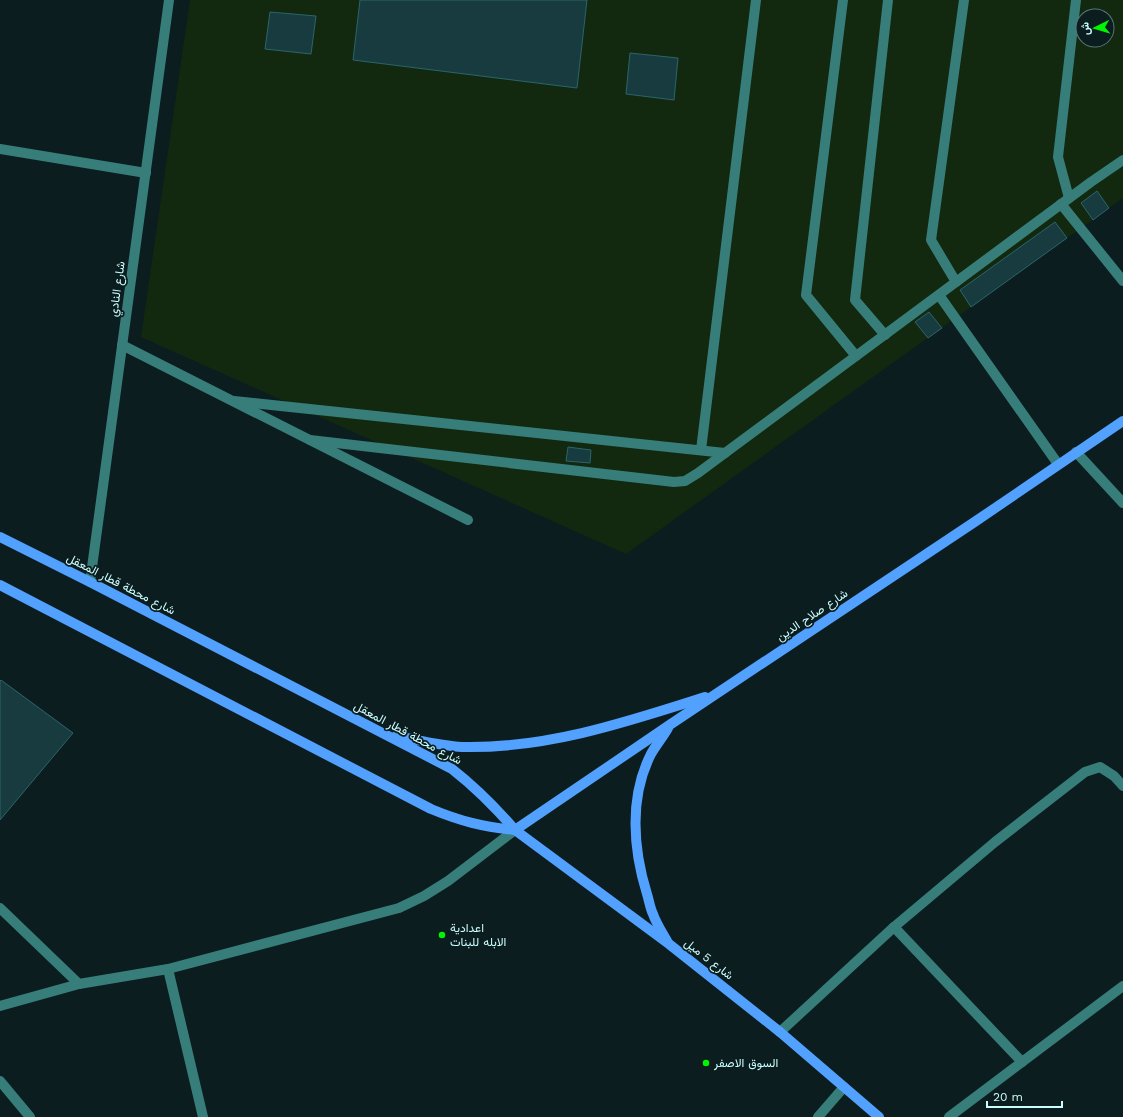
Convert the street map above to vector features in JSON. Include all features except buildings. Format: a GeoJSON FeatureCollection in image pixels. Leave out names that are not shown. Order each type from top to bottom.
{"type":"FeatureCollection","features":[{"type":"Feature","properties":{"kind":"main road","name":"شارع صلاح الدين"},"geometry":{"type":"LineString","coordinates":[[515,830],[1123,421]]}},
{"type":"Feature","properties":{"kind":"main road","name":"شارع محطة قطار المعقل"},"geometry":{"type":"LineString","coordinates":[[0,538],[90,582],[452,769],[485,798],[515,830]]}},
{"type":"Feature","properties":{"kind":"main road"},"geometry":{"type":"LineString","coordinates":[[0,585],[431,808],[472,824],[515,830]]}},
{"type":"Feature","properties":{"kind":"main road"},"geometry":{"type":"LineString","coordinates":[[386,734],[461,746],[490,746],[523,743],[567,736],[605,727],[645,716],[719,692]]}},
{"type":"Feature","properties":{"kind":"main road"},"geometry":{"type":"LineString","coordinates":[[669,944],[650,907],[637,854],[635,829],[637,801],[642,775],[651,753],[671,724]]}},
{"type":"Feature","properties":{"kind":"main road","name":"شارع 5 ميل"},"geometry":{"type":"LineString","coordinates":[[515,830],[669,944],[780,1032],[879,1117]]}},
{"type":"Feature","properties":{"kind":"street","name":"شارع النادي"},"geometry":{"type":"LineString","coordinates":[[90,582],[169,0]]}},
{"type":"Feature","properties":{"kind":"street"},"geometry":{"type":"LineString","coordinates":[[701,450],[756,0]]}},
{"type":"Feature","properties":{"kind":"street"},"geometry":{"type":"LineString","coordinates":[[842,0],[806,295],[856,356]]}},
{"type":"Feature","properties":{"kind":"street"},"geometry":{"type":"LineString","coordinates":[[885,335],[855,300],[888,0]]}},
{"type":"Feature","properties":{"kind":"street"},"geometry":{"type":"LineString","coordinates":[[956,282],[931,240],[964,0]]}},
{"type":"Feature","properties":{"kind":"street"},"geometry":{"type":"LineString","coordinates":[[1076,0],[1058,157],[1065,201],[1123,281]]}},
{"type":"Feature","properties":{"kind":"street"},"geometry":{"type":"LineString","coordinates":[[0,148],[146,174]]}},
{"type":"Feature","properties":{"kind":"street"},"geometry":{"type":"LineString","coordinates":[[310,440],[674,482],[685,481],[1065,201],[1123,160]]}},
{"type":"Feature","properties":{"kind":"street"},"geometry":{"type":"LineString","coordinates":[[939,295],[1058,464]]}},
{"type":"Feature","properties":{"kind":"street"},"geometry":{"type":"LineString","coordinates":[[122,345],[468,520]]}},
{"type":"Feature","properties":{"kind":"street"},"geometry":{"type":"LineString","coordinates":[[234,401],[725,453]]}},
{"type":"Feature","properties":{"kind":"street"},"geometry":{"type":"LineString","coordinates":[[1076,452],[1123,503]]}},
{"type":"Feature","properties":{"kind":"street"},"geometry":{"type":"LineString","coordinates":[[780,1032],[894,927],[995,842],[1085,772],[1100,767],[1114,776],[1123,786]]}},
{"type":"Feature","properties":{"kind":"street"},"geometry":{"type":"LineString","coordinates":[[0,1006],[80,984],[168,969],[399,908],[424,896],[448,881],[515,830]]}},
{"type":"Feature","properties":{"kind":"street"},"geometry":{"type":"LineString","coordinates":[[0,908],[80,984]]}},
{"type":"Feature","properties":{"kind":"street"},"geometry":{"type":"LineString","coordinates":[[894,927],[1022,1062]]}},
{"type":"Feature","properties":{"kind":"street"},"geometry":{"type":"LineString","coordinates":[[168,969],[203,1117]]}},
{"type":"Feature","properties":{"kind":"street"},"geometry":{"type":"LineString","coordinates":[[949,1117],[1123,986]]}},
{"type":"Feature","properties":{"kind":"street"},"geometry":{"type":"LineString","coordinates":[[0,1081],[30,1117]]}},
{"type":"Feature","properties":{"kind":"street"},"geometry":{"type":"LineString","coordinates":[[818,1117],[844,1087]]}},
{"type":"Feature","properties":{"kind":"green space"},"geometry":{"type":"Polygon","coordinates":[[[190,0],[1123,0],[1123,198],[626,554],[141,337],[190,0]]]}},
{"type":"Feature","properties":{"kind":"place","name":"اعدادية الابله للبنات"},"geometry":{"type":"Point","coordinates":[442,935]}},
{"type":"Feature","properties":{"kind":"place","name":"السوق الاصفر"},"geometry":{"type":"Point","coordinates":[706,1063]}}]}
